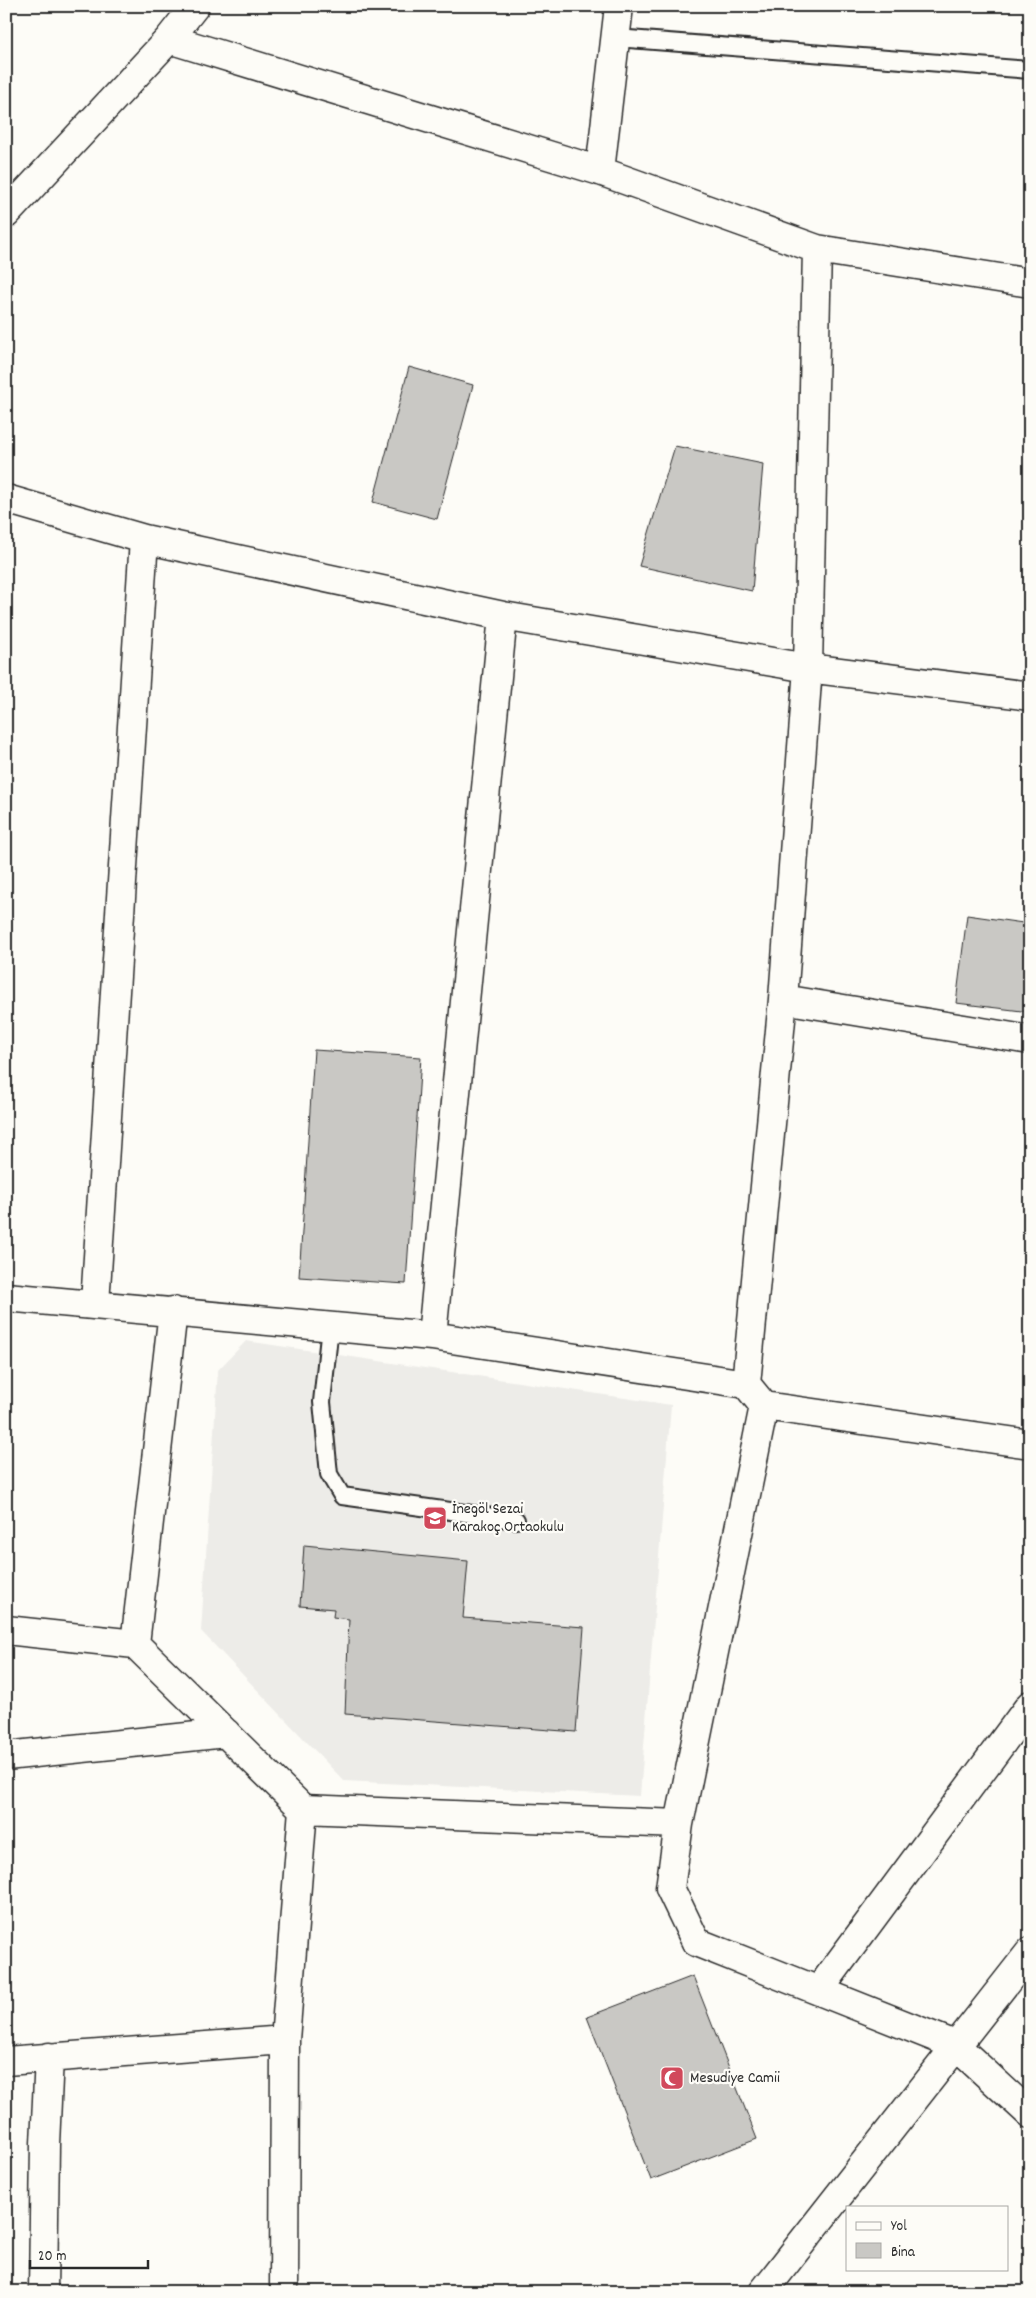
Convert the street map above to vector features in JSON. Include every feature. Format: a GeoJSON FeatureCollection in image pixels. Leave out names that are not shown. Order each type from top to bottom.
{"type":"FeatureCollection","features":[{"type":"Feature","properties":{"kind":"street"},"geometry":{"type":"LineString","coordinates":[[6,214],[170,39],[195,6]]}},
{"type":"Feature","properties":{"kind":"street"},"geometry":{"type":"LineString","coordinates":[[600,171],[620,6]]}},
{"type":"Feature","properties":{"kind":"street"},"geometry":{"type":"LineString","coordinates":[[170,39],[600,171],[816,249],[1030,283]]}},
{"type":"Feature","properties":{"kind":"street"},"geometry":{"type":"LineString","coordinates":[[746,1384],[783,999],[808,668],[816,249]]}},
{"type":"Feature","properties":{"kind":"street"},"geometry":{"type":"LineString","coordinates":[[6,499],[144,539],[503,616],[808,668],[1030,696]]}},
{"type":"Feature","properties":{"kind":"street"},"geometry":{"type":"LineString","coordinates":[[96,1304],[144,539]]}},
{"type":"Feature","properties":{"kind":"street"},"geometry":{"type":"LineString","coordinates":[[432,1336],[503,616]]}},
{"type":"Feature","properties":{"kind":"street"},"geometry":{"type":"LineString","coordinates":[[783,999],[1030,1040]]}},
{"type":"Feature","properties":{"kind":"street"},"geometry":{"type":"LineString","coordinates":[[6,1297],[432,1336],[746,1384],[764,1406],[1030,1444]]}},
{"type":"Feature","properties":{"kind":"street"},"geometry":{"type":"LineString","coordinates":[[135,1644],[173,1311]]}},
{"type":"Feature","properties":{"kind":"street"},"geometry":{"type":"LineString","coordinates":[[764,1406],[679,1824],[670,1888],[696,1942],[955,2045],[1030,2114]]}},
{"type":"Feature","properties":{"kind":"street"},"geometry":{"type":"LineString","coordinates":[[6,1630],[135,1644],[303,1809],[679,1824]]}},
{"type":"Feature","properties":{"kind":"street"},"geometry":{"type":"LineString","coordinates":[[819,1990],[1030,1705]]}},
{"type":"Feature","properties":{"kind":"street"},"geometry":{"type":"LineString","coordinates":[[6,1756],[226,1733]]}},
{"type":"Feature","properties":{"kind":"street"},"geometry":{"type":"LineString","coordinates":[[284,2292],[285,2040],[303,1809]]}},
{"type":"Feature","properties":{"kind":"street"},"geometry":{"type":"LineString","coordinates":[[763,2292],[955,2045],[1030,1952]]}},
{"type":"Feature","properties":{"kind":"street"},"geometry":{"type":"LineString","coordinates":[[6,2061],[285,2040]]}},
{"type":"Feature","properties":{"kind":"street"},"geometry":{"type":"LineString","coordinates":[[42,2292],[49,2058]]}},
{"type":"Feature","properties":{"kind":"lane"},"geometry":{"type":"LineString","coordinates":[[616,38],[1030,70]]}},
{"type":"Feature","properties":{"kind":"lane"},"geometry":{"type":"LineString","coordinates":[[330,1326],[322,1402],[329,1474],[342,1496],[516,1520]]}},
{"type":"Feature","properties":{"kind":"shaded area","name":"İnegöl Sezai Karakoç Ortaokulu"},"geometry":{"type":"Polygon","coordinates":[[[246,1341],[671,1405],[640,1796],[344,1781],[201,1631],[218,1370],[246,1341]]]}},
{"type":"Feature","properties":{"kind":"building"},"geometry":{"type":"Polygon","coordinates":[[[409,367],[473,385],[437,519],[373,502],[409,367]]]}},
{"type":"Feature","properties":{"kind":"building"},"geometry":{"type":"Polygon","coordinates":[[[675,446],[763,464],[752,591],[639,566],[675,446]]]}},
{"type":"Feature","properties":{"kind":"building"},"geometry":{"type":"Polygon","coordinates":[[[967,915],[1030,924],[1030,1012],[956,1003],[967,915]]]}},
{"type":"Feature","properties":{"kind":"building"},"geometry":{"type":"Polygon","coordinates":[[[314,1050],[421,1057],[406,1284],[299,1277],[314,1050]]]}},
{"type":"Feature","properties":{"kind":"building"},"geometry":{"type":"Polygon","coordinates":[[[304,1545],[468,1561],[463,1618],[584,1627],[576,1732],[345,1714],[349,1619],[333,1617],[334,1609],[300,1606],[304,1545]]]}},
{"type":"Feature","properties":{"kind":"building","name":"Mesudiye Camii"},"geometry":{"type":"Polygon","coordinates":[[[693,1976],[757,2139],[651,2180],[587,2017],[693,1976]]]}},
{"type":"Feature","properties":{"kind":"place","name":"İnegöl Sezai Karakoç Ortaokulu"},"geometry":{"type":"Point","coordinates":[435,1518]}},
{"type":"Feature","properties":{"kind":"place","name":"Mesudiye Camii"},"geometry":{"type":"Point","coordinates":[672,2078]}}]}
